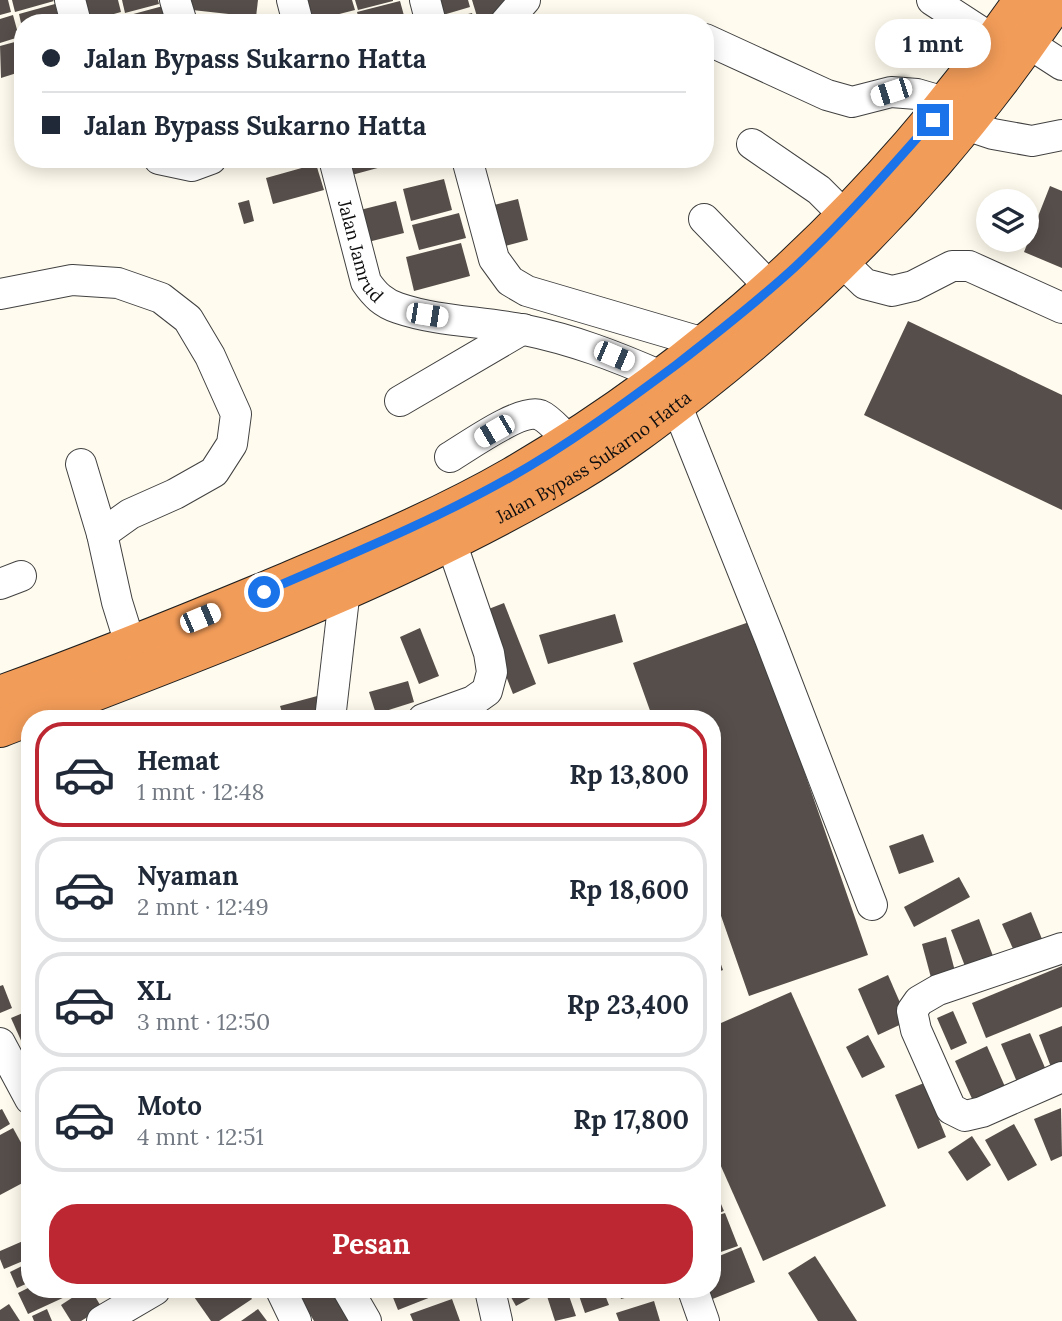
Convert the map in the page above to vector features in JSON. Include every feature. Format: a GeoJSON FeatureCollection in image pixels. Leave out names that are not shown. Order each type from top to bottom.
{"type":"FeatureCollection","features":[{"type":"Feature","properties":{"kind":"highway","name":"Jalan Bypass Sukarno Hatta"},"geometry":{"type":"LineString","coordinates":[[1012,42],[1023,0]]}},
{"type":"Feature","properties":{"kind":"highway","name":"Jalan Bypass Sukarno Hatta"},"geometry":{"type":"LineString","coordinates":[[0,695],[131,647],[423,522],[502,482],[764,334],[841,261],[914,184],[957,114],[1012,42],[1057,0]]}},
{"type":"Feature","properties":{"kind":"highway","name":"Jalan Bypass Sukarno Hatta"},"geometry":{"type":"LineString","coordinates":[[46,710],[178,659],[451,542],[581,471],[668,390],[704,343],[771,288],[957,114]]}},
{"type":"Feature","properties":{"kind":"highway","name":"Jalan Bypass Sukarno Hatta"},"geometry":{"type":"LineString","coordinates":[[0,728],[21,720]]}},
{"type":"Feature","properties":{"kind":"street"},"geometry":{"type":"LineString","coordinates":[[513,14],[526,0]]}},
{"type":"Feature","properties":{"kind":"street"},"geometry":{"type":"LineString","coordinates":[[932,0],[1062,65]]}},
{"type":"Feature","properties":{"kind":"street"},"geometry":{"type":"LineString","coordinates":[[714,43],[827,95],[852,102],[891,92],[917,94],[1013,139],[1032,141],[1062,135]]}},
{"type":"Feature","properties":{"kind":"street"},"geometry":{"type":"LineString","coordinates":[[752,144],[819,190],[846,217]]}},
{"type":"Feature","properties":{"kind":"street","name":"Jalan Jamrud"},"geometry":{"type":"LineString","coordinates":[[336,168],[366,282],[377,298],[397,308],[427,315],[523,329],[591,346],[668,390]]}},
{"type":"Feature","properties":{"kind":"street"},"geometry":{"type":"LineString","coordinates":[[469,168],[494,259],[510,281],[527,291],[704,343]]}},
{"type":"Feature","properties":{"kind":"street"},"geometry":{"type":"LineString","coordinates":[[704,219],[771,288]]}},
{"type":"Feature","properties":{"kind":"street"},"geometry":{"type":"LineString","coordinates":[[841,261],[864,284],[892,291],[914,286],[952,266],[969,265],[1062,308]]}},
{"type":"Feature","properties":{"kind":"street"},"geometry":{"type":"LineString","coordinates":[[0,294],[72,280],[118,283],[160,298],[188,319],[210,356],[232,404],[236,415],[232,444],[214,472],[175,494],[130,514],[102,534]]}},
{"type":"Feature","properties":{"kind":"street"},"geometry":{"type":"LineString","coordinates":[[400,401],[523,329]]}},
{"type":"Feature","properties":{"kind":"street"},"geometry":{"type":"LineString","coordinates":[[668,390],[770,639],[872,905]]}},
{"type":"Feature","properties":{"kind":"street"},"geometry":{"type":"LineString","coordinates":[[450,457],[516,418],[530,415],[540,415],[570,442]]}},
{"type":"Feature","properties":{"kind":"street"},"geometry":{"type":"LineString","coordinates":[[81,464],[131,647]]}},
{"type":"Feature","properties":{"kind":"street"},"geometry":{"type":"LineString","coordinates":[[448,710],[473,701],[488,691],[492,671],[489,653],[451,542]]}},
{"type":"Feature","properties":{"kind":"street"},"geometry":{"type":"LineString","coordinates":[[331,710],[345,589]]}},
{"type":"Feature","properties":{"kind":"street"},"geometry":{"type":"LineString","coordinates":[[1062,948],[938,990],[919,1001],[912,1011],[916,1030],[951,1109],[965,1116],[982,1112],[1062,1077]]}},
{"type":"Feature","properties":{"kind":"street"},"geometry":{"type":"LineString","coordinates":[[0,1043],[21,1082]]}},
{"type":"Feature","properties":{"kind":"street"},"geometry":{"type":"LineString","coordinates":[[285,1298],[296,1321]]}},
{"type":"Feature","properties":{"kind":"street"},"geometry":{"type":"LineString","coordinates":[[353,1298],[366,1321]]}},
{"type":"Feature","properties":{"kind":"street"},"geometry":{"type":"LineString","coordinates":[[492,1298],[497,1321]]}},
{"type":"Feature","properties":{"kind":"street"},"geometry":{"type":"LineString","coordinates":[[697,1298],[705,1321]]}},
{"type":"Feature","properties":{"kind":"street"},"geometry":{"type":"LineString","coordinates":[[102,1321],[143,1300]]}},
{"type":"Feature","properties":{"kind":"building"},"geometry":{"type":"Polygon","coordinates":[[[0,0],[8,0],[11,12],[0,15],[0,0]]]}},
{"type":"Feature","properties":{"kind":"building"},"geometry":{"type":"Polygon","coordinates":[[[12,0],[53,0],[54,1],[15,12],[12,0]]]}},
{"type":"Feature","properties":{"kind":"building"},"geometry":{"type":"Polygon","coordinates":[[[83,0],[118,0],[121,12],[114,14],[87,14],[83,0]]]}},
{"type":"Feature","properties":{"kind":"building"},"geometry":{"type":"Polygon","coordinates":[[[122,0],[158,0],[159,4],[125,13],[122,0]]]}},
{"type":"Feature","properties":{"kind":"building"},"geometry":{"type":"Polygon","coordinates":[[[184,0],[258,0],[256,14],[183,9],[184,0]]]}},
{"type":"Feature","properties":{"kind":"building"},"geometry":{"type":"Polygon","coordinates":[[[306,0],[352,0],[355,10],[339,14],[310,14],[306,0]]]}},
{"type":"Feature","properties":{"kind":"building"},"geometry":{"type":"Polygon","coordinates":[[[355,0],[393,0],[393,1],[358,10],[355,0]]]}},
{"type":"Feature","properties":{"kind":"building"},"geometry":{"type":"Polygon","coordinates":[[[439,0],[468,0],[470,7],[443,14],[439,0]]]}},
{"type":"Feature","properties":{"kind":"building"},"geometry":{"type":"Polygon","coordinates":[[[472,0],[519,0],[506,14],[476,14],[472,0]]]}},
{"type":"Feature","properties":{"kind":"building"},"geometry":{"type":"Polygon","coordinates":[[[400,1],[404,14],[358,14],[400,1]]]}},
{"type":"Feature","properties":{"kind":"building"},"geometry":{"type":"Polygon","coordinates":[[[55,4],[58,14],[19,14],[55,4]]]}},
{"type":"Feature","properties":{"kind":"building"},"geometry":{"type":"Polygon","coordinates":[[[163,6],[165,14],[133,14],[163,6]]]}},
{"type":"Feature","properties":{"kind":"building"},"geometry":{"type":"Polygon","coordinates":[[[13,15],[14,39],[0,43],[0,19],[13,15]]]}},
{"type":"Feature","properties":{"kind":"building"},"geometry":{"type":"Polygon","coordinates":[[[14,42],[14,74],[1,78],[0,46],[14,42]]]}},
{"type":"Feature","properties":{"kind":"building"},"geometry":{"type":"Polygon","coordinates":[[[302,168],[317,168],[324,190],[273,204],[266,178],[302,168]]]}},
{"type":"Feature","properties":{"kind":"building"},"geometry":{"type":"Polygon","coordinates":[[[346,168],[378,168],[348,176],[346,168]]]}},
{"type":"Feature","properties":{"kind":"building"},"geometry":{"type":"Polygon","coordinates":[[[444,179],[452,210],[411,221],[403,189],[444,179]]]}},
{"type":"Feature","properties":{"kind":"building"},"geometry":{"type":"Polygon","coordinates":[[[1050,186],[1062,191],[1062,268],[1024,252],[1039,252],[1039,214],[1050,186]]]}},
{"type":"Feature","properties":{"kind":"building"},"geometry":{"type":"Polygon","coordinates":[[[518,199],[528,240],[501,247],[490,206],[518,199]]]}},
{"type":"Feature","properties":{"kind":"building"},"geometry":{"type":"Polygon","coordinates":[[[249,200],[254,221],[244,224],[238,203],[249,200]]]}},
{"type":"Feature","properties":{"kind":"building"},"geometry":{"type":"Polygon","coordinates":[[[396,201],[404,233],[364,243],[356,211],[396,201]]]}},
{"type":"Feature","properties":{"kind":"building"},"geometry":{"type":"Polygon","coordinates":[[[459,213],[466,238],[419,250],[412,225],[459,213]]]}},
{"type":"Feature","properties":{"kind":"building"},"geometry":{"type":"Polygon","coordinates":[[[461,243],[470,276],[414,291],[406,257],[461,243]]]}},
{"type":"Feature","properties":{"kind":"building"},"geometry":{"type":"Polygon","coordinates":[[[908,321],[1062,395],[1062,510],[864,415],[908,321]]]}},
{"type":"Feature","properties":{"kind":"building"},"geometry":{"type":"Polygon","coordinates":[[[504,603],[536,684],[513,694],[481,612],[504,603]]]}},
{"type":"Feature","properties":{"kind":"building"},"geometry":{"type":"Polygon","coordinates":[[[615,614],[623,642],[548,664],[539,635],[615,614]]]}},
{"type":"Feature","properties":{"kind":"building"},"geometry":{"type":"Polygon","coordinates":[[[752,621],[868,955],[749,996],[721,916],[721,710],[650,710],[633,663],[752,621]]]}},
{"type":"Feature","properties":{"kind":"building"},"geometry":{"type":"Polygon","coordinates":[[[420,628],[439,676],[419,684],[400,637],[420,628]]]}},
{"type":"Feature","properties":{"kind":"building"},"geometry":{"type":"Polygon","coordinates":[[[408,681],[414,702],[389,710],[375,710],[369,692],[408,681]]]}},
{"type":"Feature","properties":{"kind":"building"},"geometry":{"type":"Polygon","coordinates":[[[321,695],[325,710],[281,710],[280,706],[321,695]]]}},
{"type":"Feature","properties":{"kind":"building"},"geometry":{"type":"Polygon","coordinates":[[[923,834],[934,862],[899,874],[889,846],[923,834]]]}},
{"type":"Feature","properties":{"kind":"building"},"geometry":{"type":"Polygon","coordinates":[[[959,877],[970,897],[914,927],[904,907],[959,877]]]}},
{"type":"Feature","properties":{"kind":"building"},"geometry":{"type":"Polygon","coordinates":[[[1031,912],[1042,939],[1014,951],[1002,924],[1031,912]]]}},
{"type":"Feature","properties":{"kind":"building"},"geometry":{"type":"Polygon","coordinates":[[[979,919],[996,964],[968,974],[951,930],[979,919]]]}},
{"type":"Feature","properties":{"kind":"building"},"geometry":{"type":"Polygon","coordinates":[[[946,937],[957,979],[933,985],[922,944],[946,937]]]}},
{"type":"Feature","properties":{"kind":"building"},"geometry":{"type":"Polygon","coordinates":[[[1062,966],[1062,1007],[986,1038],[972,1003],[1062,966]]]}},
{"type":"Feature","properties":{"kind":"building"},"geometry":{"type":"Polygon","coordinates":[[[888,975],[908,1021],[878,1035],[858,989],[888,975]]]}},
{"type":"Feature","properties":{"kind":"building"},"geometry":{"type":"Polygon","coordinates":[[[3,985],[12,1008],[0,1013],[0,986],[3,985]]]}},
{"type":"Feature","properties":{"kind":"building"},"geometry":{"type":"Polygon","coordinates":[[[791,992],[886,1206],[763,1261],[721,1166],[721,1023],[791,992]]]}},
{"type":"Feature","properties":{"kind":"building"},"geometry":{"type":"Polygon","coordinates":[[[953,1011],[967,1043],[951,1050],[937,1018],[953,1011]]]}},
{"type":"Feature","properties":{"kind":"building"},"geometry":{"type":"Polygon","coordinates":[[[21,1014],[21,1040],[11,1018],[21,1014]]]}},
{"type":"Feature","properties":{"kind":"building"},"geometry":{"type":"Polygon","coordinates":[[[1062,1026],[1062,1063],[1051,1067],[1039,1035],[1062,1026]]]}},
{"type":"Feature","properties":{"kind":"building"},"geometry":{"type":"Polygon","coordinates":[[[1030,1033],[1046,1070],[1017,1082],[1001,1044],[1030,1033]]]}},
{"type":"Feature","properties":{"kind":"building"},"geometry":{"type":"Polygon","coordinates":[[[868,1035],[885,1067],[862,1078],[846,1047],[868,1035]]]}},
{"type":"Feature","properties":{"kind":"building"},"geometry":{"type":"Polygon","coordinates":[[[987,1046],[1010,1098],[978,1112],[955,1061],[987,1046]]]}},
{"type":"Feature","properties":{"kind":"building"},"geometry":{"type":"Polygon","coordinates":[[[924,1083],[946,1137],[918,1149],[895,1095],[924,1083]]]}},
{"type":"Feature","properties":{"kind":"building"},"geometry":{"type":"Polygon","coordinates":[[[1061,1108],[1062,1156],[1051,1161],[1034,1119],[1061,1108]]]}},
{"type":"Feature","properties":{"kind":"building"},"geometry":{"type":"Polygon","coordinates":[[[2,1109],[10,1124],[0,1130],[0,1110],[2,1109]]]}},
{"type":"Feature","properties":{"kind":"building"},"geometry":{"type":"Polygon","coordinates":[[[1014,1124],[1037,1165],[1008,1181],[985,1140],[1014,1124]]]}},
{"type":"Feature","properties":{"kind":"building"},"geometry":{"type":"Polygon","coordinates":[[[13,1128],[21,1143],[21,1184],[0,1195],[0,1135],[13,1128]]]}},
{"type":"Feature","properties":{"kind":"building"},"geometry":{"type":"Polygon","coordinates":[[[972,1136],[991,1165],[967,1181],[948,1152],[972,1136]]]}},
{"type":"Feature","properties":{"kind":"building"},"geometry":{"type":"Polygon","coordinates":[[[725,1213],[738,1246],[721,1252],[721,1214],[725,1213]]]}},
{"type":"Feature","properties":{"kind":"building"},"geometry":{"type":"Polygon","coordinates":[[[21,1242],[21,1262],[4,1269],[0,1251],[21,1242]]]}},
{"type":"Feature","properties":{"kind":"building"},"geometry":{"type":"Polygon","coordinates":[[[741,1247],[755,1282],[721,1296],[721,1255],[741,1247]]]}},
{"type":"Feature","properties":{"kind":"building"},"geometry":{"type":"Polygon","coordinates":[[[815,1256],[857,1321],[818,1321],[788,1273],[815,1256]]]}},
{"type":"Feature","properties":{"kind":"building"},"geometry":{"type":"Polygon","coordinates":[[[21,1266],[21,1286],[17,1288],[10,1272],[21,1266]]]}},
{"type":"Feature","properties":{"kind":"building"},"geometry":{"type":"Polygon","coordinates":[[[21,1292],[21,1298],[63,1298],[28,1314],[18,1293],[21,1292]]]}},
{"type":"Feature","properties":{"kind":"building"},"geometry":{"type":"Polygon","coordinates":[[[72,1298],[96,1298],[102,1308],[81,1321],[71,1321],[61,1305],[72,1298]]]}},
{"type":"Feature","properties":{"kind":"building"},"geometry":{"type":"Polygon","coordinates":[[[195,1298],[252,1299],[219,1321],[211,1321],[195,1298]]]}},
{"type":"Feature","properties":{"kind":"building"},"geometry":{"type":"Polygon","coordinates":[[[338,1298],[353,1321],[314,1321],[301,1299],[338,1298]]]}},
{"type":"Feature","properties":{"kind":"building"},"geometry":{"type":"Polygon","coordinates":[[[393,1298],[428,1298],[398,1310],[393,1298]]]}},
{"type":"Feature","properties":{"kind":"building"},"geometry":{"type":"Polygon","coordinates":[[[512,1298],[530,1298],[516,1306],[512,1298]]]}},
{"type":"Feature","properties":{"kind":"building"},"geometry":{"type":"Polygon","coordinates":[[[548,1298],[570,1298],[576,1316],[555,1321],[548,1298]]]}},
{"type":"Feature","properties":{"kind":"building"},"geometry":{"type":"Polygon","coordinates":[[[580,1298],[606,1298],[609,1305],[585,1313],[580,1298]]]}},
{"type":"Feature","properties":{"kind":"building"},"geometry":{"type":"Polygon","coordinates":[[[452,1299],[460,1321],[413,1321],[410,1314],[452,1299]]]}},
{"type":"Feature","properties":{"kind":"building"},"geometry":{"type":"Polygon","coordinates":[[[654,1301],[660,1321],[619,1321],[616,1313],[654,1301]]]}},
{"type":"Feature","properties":{"kind":"building"},"geometry":{"type":"Polygon","coordinates":[[[9,1304],[20,1321],[0,1321],[0,1310],[9,1304]]]}},
{"type":"Feature","properties":{"kind":"building"},"geometry":{"type":"Polygon","coordinates":[[[47,1309],[52,1321],[34,1321],[32,1316],[47,1309]]]}},
{"type":"Feature","properties":{"kind":"building"},"geometry":{"type":"Polygon","coordinates":[[[258,1309],[267,1321],[241,1321],[258,1309]]]}},
{"type":"Feature","properties":{"kind":"route"},"geometry":{"type":"LineString","coordinates":[[264,592],[471,499],[570,442],[610,414],[704,343],[794,268],[846,217],[933,120]]}}]}
